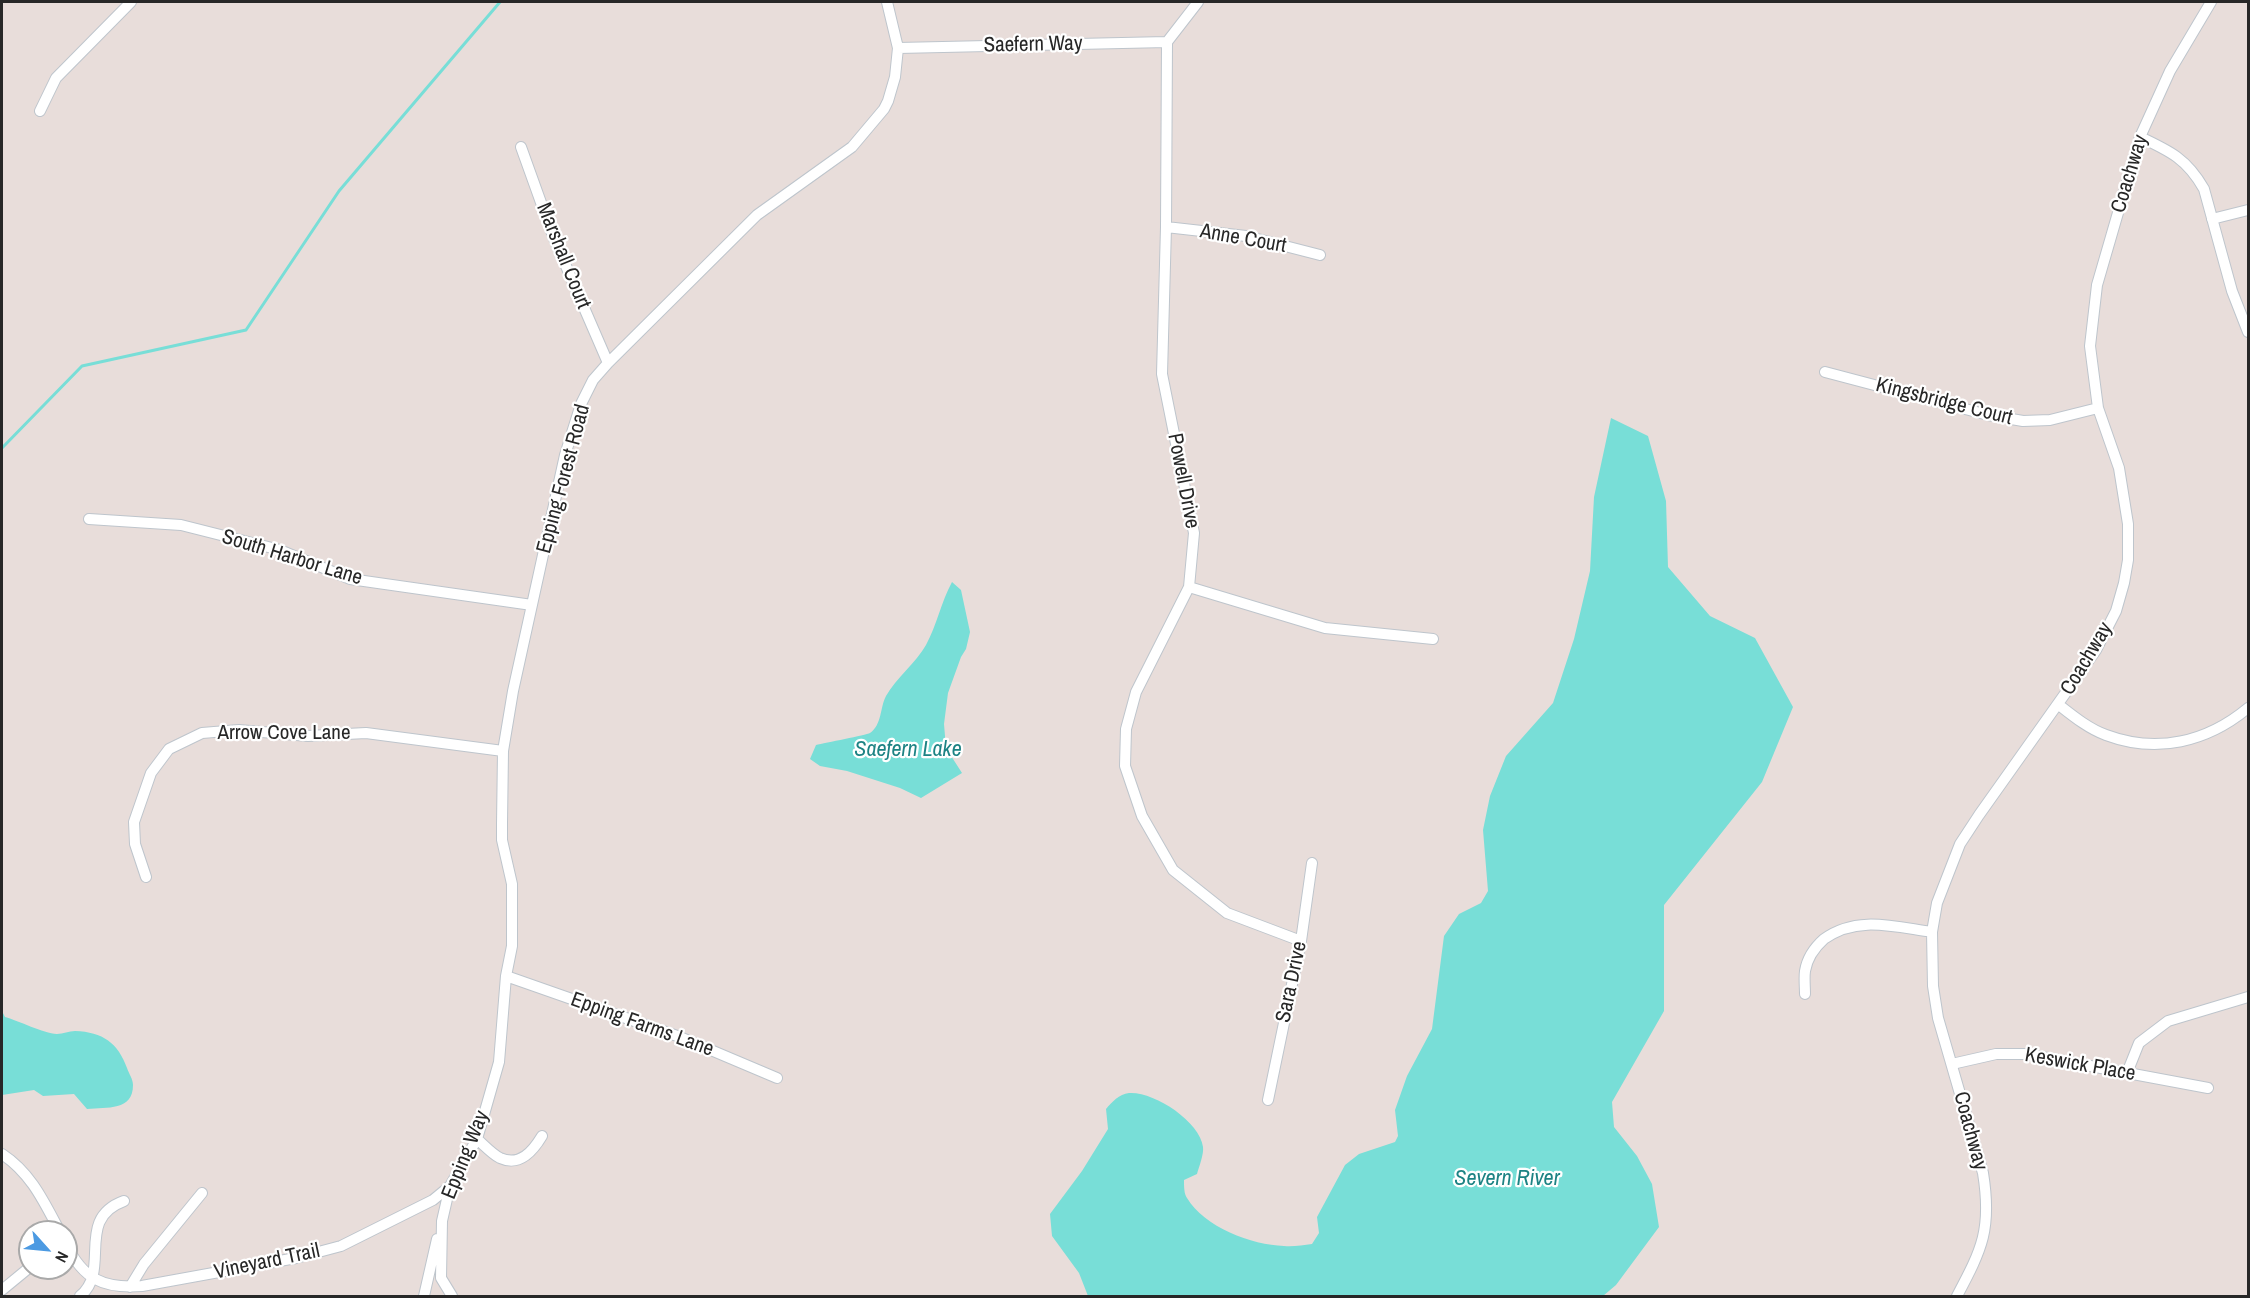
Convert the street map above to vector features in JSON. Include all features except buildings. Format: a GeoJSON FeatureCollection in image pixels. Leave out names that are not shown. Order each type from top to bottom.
{"type":"FeatureCollection","features":[{"type":"Feature","properties":{"kind":"street"},"geometry":{"type":"LineString","coordinates":[[40,111],[57,78],[131,2]]}},
{"type":"Feature","properties":{"kind":"street","name":"Epping Forest Road"},"geometry":{"type":"LineString","coordinates":[[506,976],[512,946],[512,884],[502,840],[504,751],[513,692],[532,605],[566,455],[581,404],[593,380],[608,363],[757,215],[852,147],[888,102],[895,77],[898,48],[887,2]]}},
{"type":"Feature","properties":{"kind":"street"},"geometry":{"type":"LineString","coordinates":[[1167,42],[1198,2]]}},
{"type":"Feature","properties":{"kind":"street","name":"Coachway"},"geometry":{"type":"LineString","coordinates":[[1957,1296],[1980,1251],[1986,1224],[1987,1200],[1983,1173],[1938,1018],[1933,986],[1932,932],[1937,903],[1960,844],[2096,650],[2116,611],[2128,560],[2128,524],[2119,468],[2098,408],[2090,346],[2097,285],[2140,137],[2170,71],[2211,2]]}},
{"type":"Feature","properties":{"kind":"street","name":"Saefern Way"},"geometry":{"type":"LineString","coordinates":[[898,48],[1167,42]]}},
{"type":"Feature","properties":{"kind":"street","name":"Powell Drive"},"geometry":{"type":"LineString","coordinates":[[1167,42],[1162,374],[1194,533],[1189,587],[1136,692],[1126,729],[1125,766],[1142,816],[1173,870],[1227,913],[1301,941]]}},
{"type":"Feature","properties":{"kind":"street"},"geometry":{"type":"LineString","coordinates":[[2140,137],[2171,152],[2186,163],[2204,189],[2232,291],[2248,332]]}},
{"type":"Feature","properties":{"kind":"street","name":"Marshall Court"},"geometry":{"type":"LineString","coordinates":[[521,147],[553,236],[608,363]]}},
{"type":"Feature","properties":{"kind":"street"},"geometry":{"type":"LineString","coordinates":[[2212,219],[2248,210]]}},
{"type":"Feature","properties":{"kind":"street","name":"Anne Court"},"geometry":{"type":"LineString","coordinates":[[1166,227],[1246,236],[1320,255]]}},
{"type":"Feature","properties":{"kind":"street","name":"Kingsbridge Court"},"geometry":{"type":"LineString","coordinates":[[1826,372],[1989,415],[2023,421],[2050,420],[2098,408]]}},
{"type":"Feature","properties":{"kind":"street","name":"South Harbor Lane"},"geometry":{"type":"LineString","coordinates":[[89,519],[181,525],[279,549],[350,579],[532,605]]}},
{"type":"Feature","properties":{"kind":"street"},"geometry":{"type":"LineString","coordinates":[[1189,587],[1325,628],[1433,639]]}},
{"type":"Feature","properties":{"kind":"street"},"geometry":{"type":"LineString","coordinates":[[2059,705],[2104,735],[2147,744],[2200,738],[2224,726],[2248,708]]}},
{"type":"Feature","properties":{"kind":"street","name":"Arrow Cove Lane"},"geometry":{"type":"LineString","coordinates":[[146,876],[135,844],[134,822],[151,773],[169,749],[202,733],[239,730],[308,736],[366,733],[504,751]]}},
{"type":"Feature","properties":{"kind":"street","name":"Sara Drive"},"geometry":{"type":"LineString","coordinates":[[1268,1100],[1301,941],[1312,863]]}},
{"type":"Feature","properties":{"kind":"street"},"geometry":{"type":"LineString","coordinates":[[1805,994],[1805,970],[1810,956],[1819,943],[1842,928],[1869,923],[1932,932]]}},
{"type":"Feature","properties":{"kind":"street","name":"Epping Farms Lane"},"geometry":{"type":"LineString","coordinates":[[506,976],[680,1037],[777,1078]]}},
{"type":"Feature","properties":{"kind":"street","name":"Epping Way"},"geometry":{"type":"LineString","coordinates":[[452,1296],[441,1278],[442,1221],[450,1186],[477,1139],[499,1062],[506,976]]}},
{"type":"Feature","properties":{"kind":"street"},"geometry":{"type":"LineString","coordinates":[[2127,1073],[2139,1043],[2168,1021],[2248,997]]}},
{"type":"Feature","properties":{"kind":"street","name":"Keswick Place"},"geometry":{"type":"LineString","coordinates":[[1952,1064],[1996,1054],[2026,1054],[2208,1088]]}},
{"type":"Feature","properties":{"kind":"street"},"geometry":{"type":"LineString","coordinates":[[477,1139],[500,1158],[516,1160],[532,1152],[542,1136]]}},
{"type":"Feature","properties":{"kind":"street"},"geometry":{"type":"LineString","coordinates":[[2,1154],[19,1166],[34,1184],[54,1220]]}},
{"type":"Feature","properties":{"kind":"street","name":"Vineyard Trail"},"geometry":{"type":"LineString","coordinates":[[93,1279],[131,1292],[341,1246],[433,1200],[450,1186]]}},
{"type":"Feature","properties":{"kind":"street"},"geometry":{"type":"LineString","coordinates":[[131,1292],[144,1264],[202,1192]]}},
{"type":"Feature","properties":{"kind":"street"},"geometry":{"type":"LineString","coordinates":[[80,1296],[93,1279],[96,1233],[100,1221],[108,1208],[124,1201]]}},
{"type":"Feature","properties":{"kind":"street"},"geometry":{"type":"LineString","coordinates":[[424,1296],[442,1221]]}},
{"type":"Feature","properties":{"kind":"street"},"geometry":{"type":"LineString","coordinates":[[78,1264],[93,1279]]}},
{"type":"Feature","properties":{"kind":"street"},"geometry":{"type":"LineString","coordinates":[[2,1290],[18,1277]]}},
{"type":"Feature","properties":{"kind":"water","name":"Severn River"},"geometry":{"type":"Polygon","coordinates":[[[1611,418],[1648,436],[1666,501],[1668,567],[1710,616],[1755,638],[1793,707],[1762,782],[1664,905],[1664,1011],[1612,1102],[1614,1127],[1637,1156],[1652,1184],[1659,1227],[1616,1285],[1603,1296],[1088,1296],[1079,1273],[1052,1236],[1050,1214],[1082,1171],[1108,1129],[1106,1109],[1122,1095],[1139,1094],[1162,1102],[1194,1127],[1200,1137],[1203,1150],[1197,1174],[1184,1180],[1186,1196],[1205,1218],[1217,1226],[1244,1238],[1271,1245],[1312,1244],[1319,1233],[1317,1217],[1345,1165],[1359,1154],[1395,1142],[1398,1136],[1395,1110],[1407,1076],[1432,1029],[1444,936],[1459,914],[1481,903],[1488,891],[1483,830],[1490,796],[1506,756],[1553,703],[1574,639],[1590,571],[1594,497],[1611,418]]]}},
{"type":"Feature","properties":{"kind":"water","name":"Saefern Lake"},"geometry":{"type":"Polygon","coordinates":[[[952,582],[961,590],[970,632],[966,649],[948,693],[944,724],[946,748],[962,773],[921,798],[900,788],[847,771],[820,766],[810,759],[816,745],[867,734],[874,730],[886,696],[926,645],[952,582]]]}},
{"type":"Feature","properties":{"kind":"water"},"geometry":{"type":"Polygon","coordinates":[[[2,1011],[5,1017],[45,1031],[57,1034],[73,1031],[85,1032],[108,1040],[119,1052],[132,1079],[132,1093],[129,1099],[118,1106],[87,1109],[74,1094],[43,1096],[34,1090],[2,1095],[2,1011]]]}},
{"type":"Feature","properties":{"kind":"waterway"},"geometry":{"type":"LineString","coordinates":[[2,448],[82,366],[246,330],[339,191],[500,2]]}}]}
